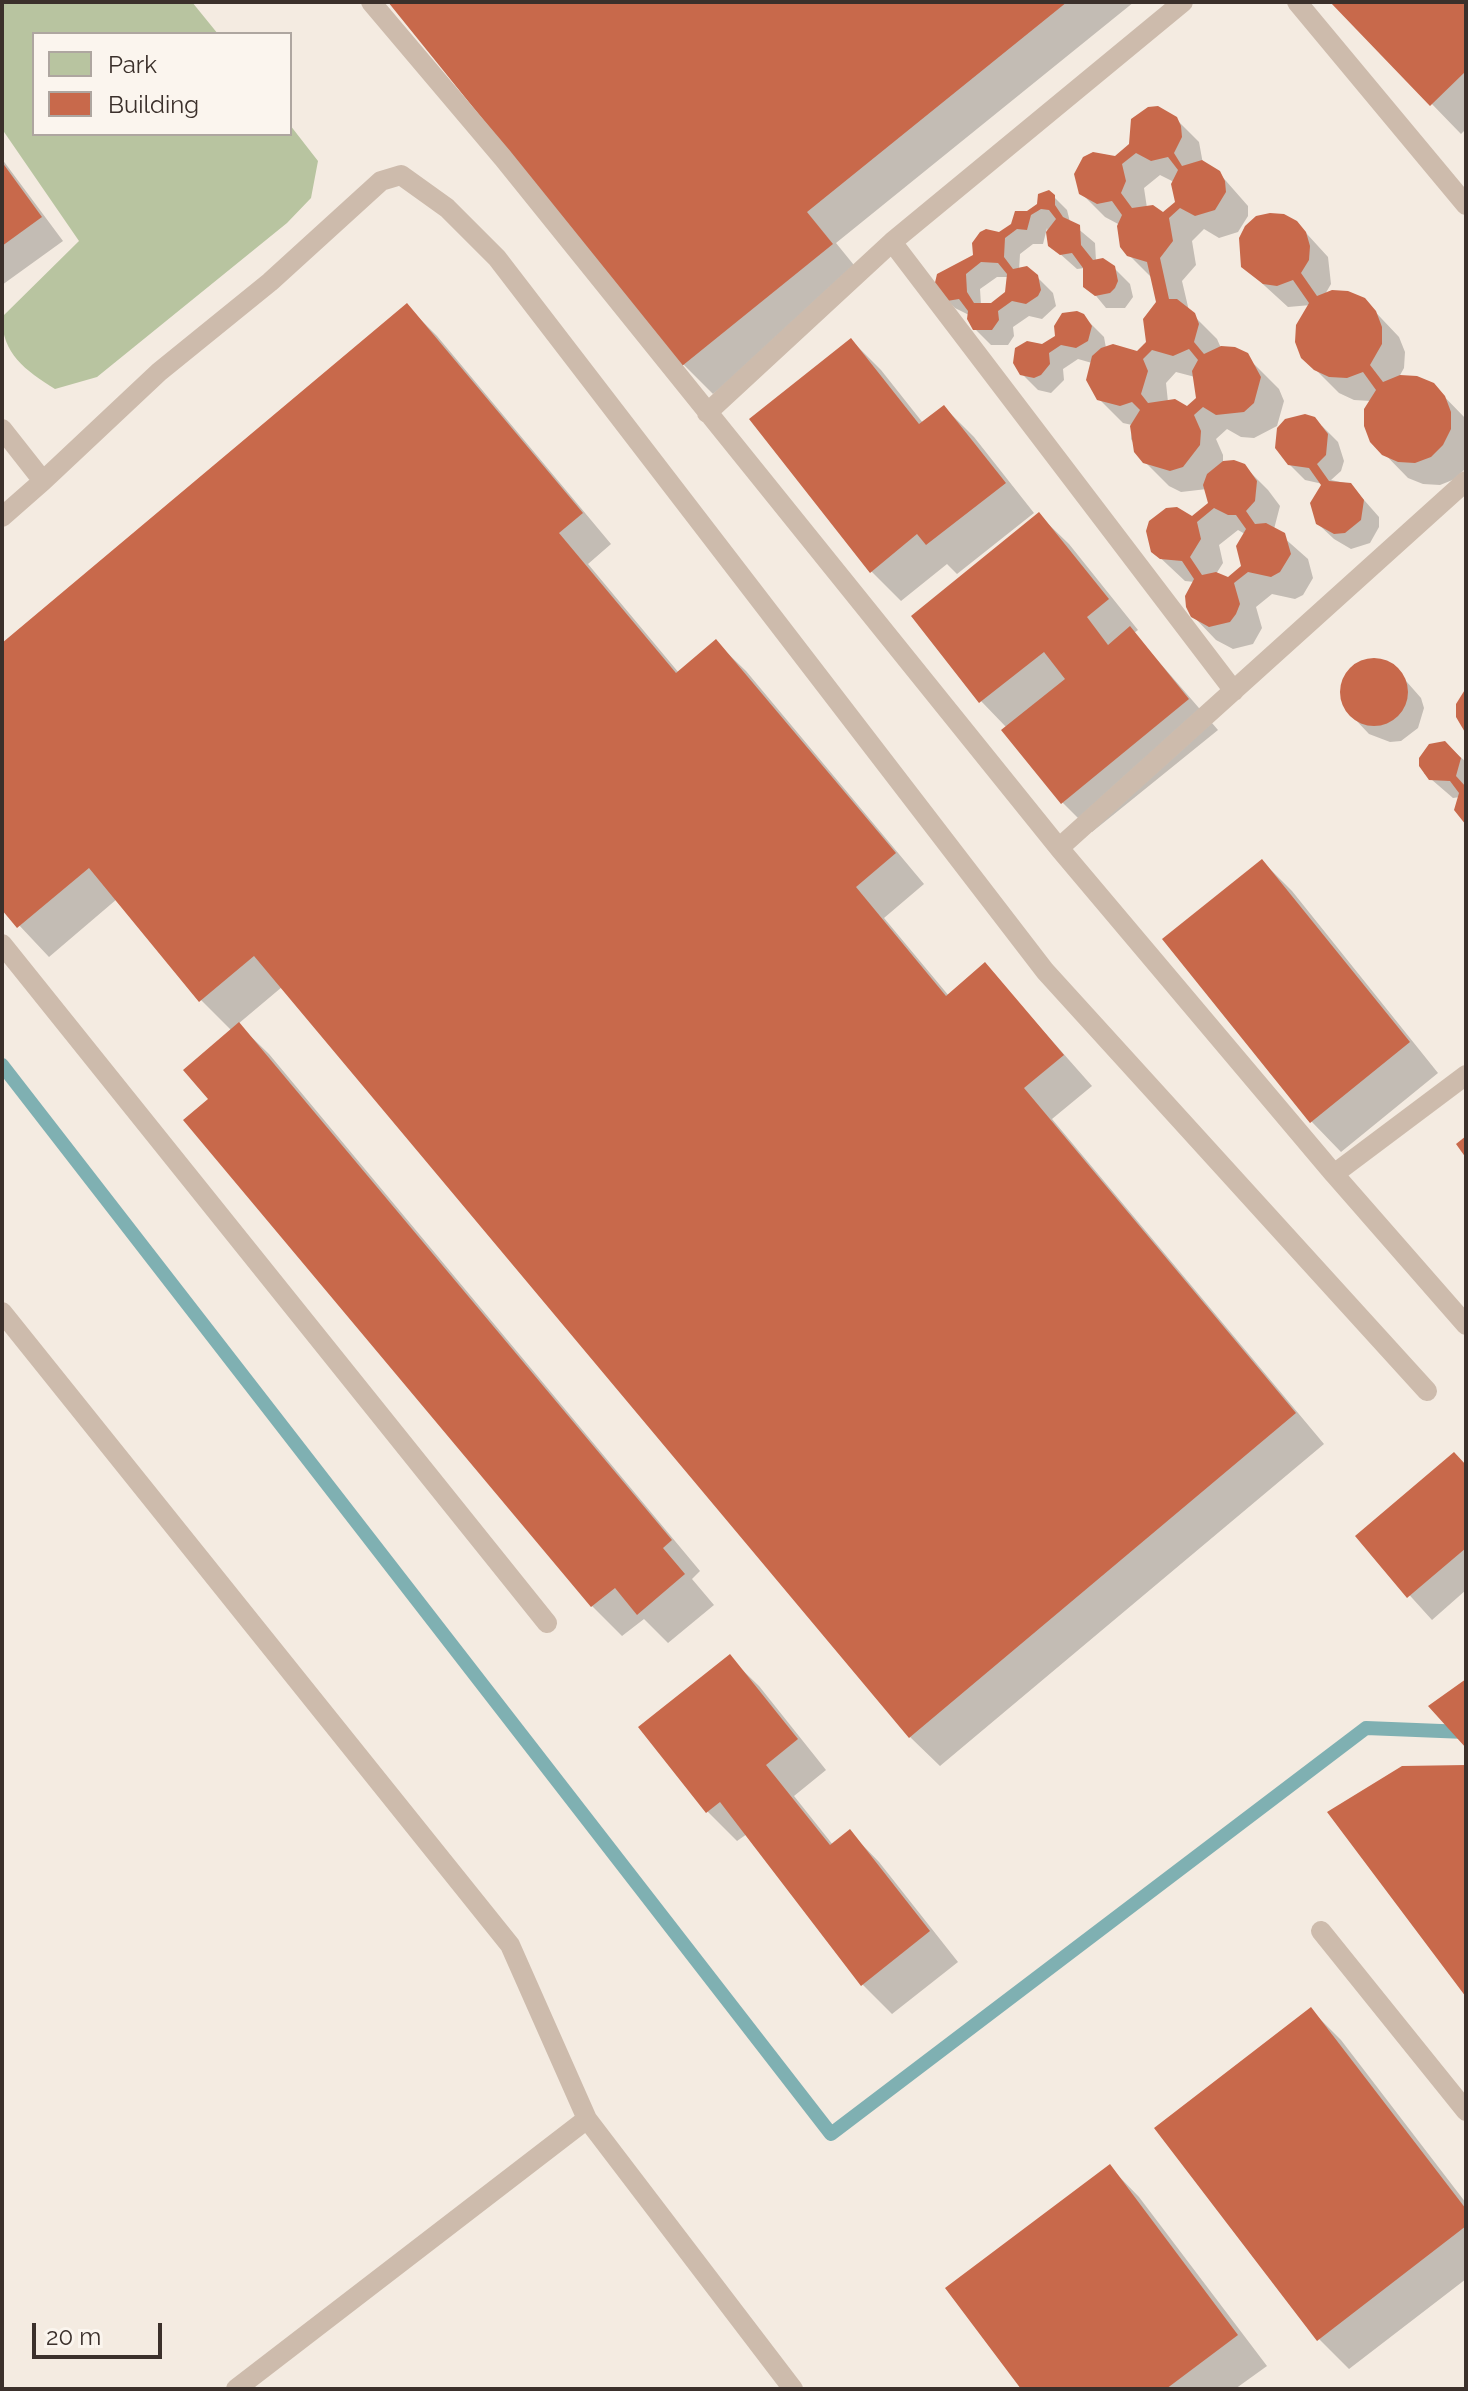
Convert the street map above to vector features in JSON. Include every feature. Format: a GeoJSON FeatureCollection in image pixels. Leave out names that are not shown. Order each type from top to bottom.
{"type":"FeatureCollection","features":[{"type":"Feature","properties":{"kind":"lane"},"geometry":{"type":"LineString","coordinates":[[371,2],[503,158],[1059,848],[1334,1174],[1466,1325]]}},
{"type":"Feature","properties":{"kind":"lane"},"geometry":{"type":"LineString","coordinates":[[707,413],[892,242],[1183,2]]}},
{"type":"Feature","properties":{"kind":"lane"},"geometry":{"type":"LineString","coordinates":[[1297,2],[1466,205]]}},
{"type":"Feature","properties":{"kind":"lane"},"geometry":{"type":"LineString","coordinates":[[2,517],[159,372],[270,282],[381,181],[401,175],[447,208],[497,258],[1045,971],[1427,1391]]}},
{"type":"Feature","properties":{"kind":"lane"},"geometry":{"type":"LineString","coordinates":[[892,242],[1234,691]]}},
{"type":"Feature","properties":{"kind":"lane"},"geometry":{"type":"LineString","coordinates":[[2,429],[43,481]]}},
{"type":"Feature","properties":{"kind":"lane"},"geometry":{"type":"LineString","coordinates":[[1059,848],[1466,481]]}},
{"type":"Feature","properties":{"kind":"lane"},"geometry":{"type":"LineString","coordinates":[[2,944],[547,1623]]}},
{"type":"Feature","properties":{"kind":"lane"},"geometry":{"type":"LineString","coordinates":[[1334,1174],[1466,1075]]}},
{"type":"Feature","properties":{"kind":"lane"},"geometry":{"type":"LineString","coordinates":[[2,1312],[510,1945],[587,2119],[793,2389]]}},
{"type":"Feature","properties":{"kind":"lane"},"geometry":{"type":"LineString","coordinates":[[1321,1931],[1466,2111]]}},
{"type":"Feature","properties":{"kind":"lane"},"geometry":{"type":"LineString","coordinates":[[236,2389],[587,2119]]}},
{"type":"Feature","properties":{"kind":"green space"},"geometry":{"type":"Polygon","coordinates":[[[2,2],[192,2],[216,32],[32,32],[32,136],[292,136],[292,128],[318,161],[311,198],[287,223],[97,377],[55,389],[17,360],[6,341],[2,317],[79,241],[2,129],[2,2]]]}},
{"type":"Feature","properties":{"kind":"building"},"geometry":{"type":"Polygon","coordinates":[[[388,2],[1067,2],[807,212],[833,244],[682,366],[388,2]]]}},
{"type":"Feature","properties":{"kind":"building"},"geometry":{"type":"Polygon","coordinates":[[[1330,2],[1466,2],[1466,71],[1430,106],[1330,2]]]}},
{"type":"Feature","properties":{"kind":"building"},"geometry":{"type":"Polygon","coordinates":[[[1158,106],[1177,117],[1182,137],[1174,153],[1182,166],[1202,160],[1220,171],[1225,181],[1226,192],[1215,210],[1195,216],[1180,208],[1169,218],[1173,241],[1160,258],[1169,299],[1177,299],[1195,313],[1199,324],[1194,342],[1204,354],[1221,346],[1235,347],[1248,353],[1261,377],[1254,403],[1244,412],[1216,415],[1203,407],[1194,415],[1201,431],[1200,445],[1183,467],[1170,471],[1143,463],[1134,452],[1130,426],[1140,410],[1132,402],[1120,406],[1097,400],[1086,380],[1092,356],[1101,348],[1113,344],[1137,351],[1146,342],[1143,319],[1156,302],[1147,262],[1127,256],[1120,247],[1117,226],[1122,215],[1112,201],[1097,204],[1079,194],[1074,174],[1083,157],[1093,152],[1115,156],[1129,144],[1131,119],[1148,107],[1158,106]],[[1136,153],[1122,164],[1126,181],[1121,193],[1132,208],[1153,205],[1163,212],[1175,202],[1171,184],[1178,170],[1168,157],[1151,161],[1136,153]],[[1189,349],[1173,356],[1152,350],[1143,359],[1148,371],[1141,394],[1148,403],[1175,399],[1187,406],[1196,398],[1192,371],[1198,360],[1189,349]]]}},
{"type":"Feature","properties":{"kind":"building"},"geometry":{"type":"Polygon","coordinates":[[[2,162],[42,217],[2,246],[2,162]]]}},
{"type":"Feature","properties":{"kind":"building"},"geometry":{"type":"Polygon","coordinates":[[[1049,190],[1055,195],[1055,205],[1063,217],[1080,225],[1081,245],[1093,260],[1103,258],[1115,266],[1118,281],[1115,288],[1110,293],[1095,296],[1083,287],[1083,268],[1072,253],[1060,255],[1048,246],[1046,232],[1056,219],[1049,210],[1041,209],[1031,215],[1027,230],[1017,229],[1005,238],[1004,257],[1013,269],[1027,266],[1038,275],[1041,290],[1038,296],[1026,304],[1012,301],[998,311],[999,320],[992,330],[973,330],[967,319],[968,311],[959,299],[947,301],[934,287],[937,274],[973,255],[972,243],[980,232],[986,229],[999,232],[1011,224],[1015,211],[1027,211],[1037,204],[1038,194],[1049,190]],[[981,262],[966,274],[967,292],[974,303],[991,303],[1005,292],[1007,274],[998,263],[981,262]]]}},
{"type":"Feature","properties":{"kind":"building"},"geometry":{"type":"Polygon","coordinates":[[[1284,214],[1297,221],[1306,232],[1310,246],[1309,260],[1301,273],[1317,296],[1332,290],[1348,291],[1365,298],[1376,311],[1382,327],[1382,344],[1370,365],[1383,382],[1400,375],[1417,376],[1434,383],[1445,396],[1451,412],[1451,429],[1443,445],[1431,457],[1415,463],[1398,462],[1382,455],[1370,442],[1364,426],[1364,409],[1376,390],[1363,372],[1347,378],[1329,377],[1314,370],[1301,358],[1295,342],[1296,325],[1309,303],[1293,280],[1277,286],[1263,284],[1241,267],[1239,238],[1245,226],[1256,216],[1284,214]]]}},
{"type":"Feature","properties":{"kind":"building"},"geometry":{"type":"Polygon","coordinates":[[[407,303],[583,513],[559,533],[676,673],[716,639],[896,853],[856,887],[946,996],[985,962],[1064,1055],[1024,1088],[1296,1413],[909,1738],[254,956],[199,1002],[89,868],[17,928],[2,910],[2,643],[407,303]]]}},
{"type":"Feature","properties":{"kind":"building"},"geometry":{"type":"Polygon","coordinates":[[[1077,311],[1084,314],[1092,326],[1088,341],[1076,348],[1061,345],[1049,353],[1050,364],[1041,375],[1034,378],[1020,375],[1013,363],[1015,348],[1027,341],[1042,344],[1055,336],[1054,326],[1062,313],[1077,311]]]}},
{"type":"Feature","properties":{"kind":"building"},"geometry":{"type":"Polygon","coordinates":[[[851,338],[919,424],[944,405],[1006,483],[926,545],[917,534],[870,573],[749,419],[851,338]]]}},
{"type":"Feature","properties":{"kind":"building"},"geometry":{"type":"Polygon","coordinates":[[[1305,414],[1315,417],[1328,434],[1326,455],[1317,464],[1329,481],[1351,483],[1364,500],[1361,520],[1345,533],[1334,534],[1316,524],[1310,503],[1321,485],[1309,468],[1288,465],[1275,448],[1277,428],[1285,419],[1305,414]]]}},
{"type":"Feature","properties":{"kind":"building"},"geometry":{"type":"Polygon","coordinates":[[[1234,460],[1245,464],[1257,481],[1255,501],[1246,511],[1255,524],[1266,523],[1285,533],[1291,554],[1280,572],[1271,577],[1248,572],[1234,583],[1240,604],[1236,614],[1230,622],[1209,627],[1191,617],[1186,607],[1185,596],[1194,579],[1182,561],[1160,559],[1151,552],[1146,531],[1149,521],[1166,508],[1177,507],[1192,516],[1208,503],[1203,485],[1207,474],[1223,461],[1234,460]],[[1214,508],[1197,522],[1201,539],[1190,557],[1202,575],[1216,572],[1228,577],[1241,566],[1236,546],[1246,529],[1236,515],[1228,515],[1214,508]]]}},
{"type":"Feature","properties":{"kind":"building"},"geometry":{"type":"Polygon","coordinates":[[[1039,512],[1109,599],[1087,617],[1108,645],[1130,626],[1189,699],[1061,804],[1001,730],[1065,679],[1044,652],[979,703],[911,616],[1039,512]]]}},
{"type":"Feature","properties":{"kind":"building"},"geometry":{"type":"Polygon","coordinates":[[[1367,658],[1381,658],[1393,663],[1403,673],[1408,692],[1403,711],[1393,721],[1381,726],[1367,726],[1355,721],[1345,711],[1340,699],[1340,685],[1345,673],[1355,663],[1367,658]]]}},
{"type":"Feature","properties":{"kind":"building"},"geometry":{"type":"Polygon","coordinates":[[[1466,688],[1466,734],[1456,717],[1456,704],[1466,688]]]}},
{"type":"Feature","properties":{"kind":"building"},"geometry":{"type":"Polygon","coordinates":[[[1445,741],[1461,758],[1456,776],[1466,787],[1466,825],[1454,810],[1459,793],[1450,781],[1429,780],[1419,766],[1419,758],[1429,744],[1445,741]]]}},
{"type":"Feature","properties":{"kind":"building"},"geometry":{"type":"Polygon","coordinates":[[[1262,859],[1410,1042],[1310,1123],[1162,939],[1262,859]]]}},
{"type":"Feature","properties":{"kind":"building"},"geometry":{"type":"Polygon","coordinates":[[[239,1022],[672,1540],[663,1548],[685,1574],[637,1615],[615,1588],[591,1607],[183,1120],[208,1099],[183,1070],[239,1022]]]}},
{"type":"Feature","properties":{"kind":"building"},"geometry":{"type":"Polygon","coordinates":[[[1466,1136],[1466,1158],[1456,1144],[1466,1136]]]}},
{"type":"Feature","properties":{"kind":"building"},"geometry":{"type":"Polygon","coordinates":[[[1454,1452],[1466,1465],[1466,1548],[1407,1598],[1355,1536],[1454,1452]]]}},
{"type":"Feature","properties":{"kind":"building"},"geometry":{"type":"Polygon","coordinates":[[[730,1654],[798,1739],[766,1765],[830,1845],[850,1829],[930,1931],[861,1986],[720,1802],[706,1813],[638,1727],[730,1654]]]}},
{"type":"Feature","properties":{"kind":"building"},"geometry":{"type":"Polygon","coordinates":[[[1466,1679],[1466,1748],[1428,1706],[1466,1679]]]}},
{"type":"Feature","properties":{"kind":"building"},"geometry":{"type":"Polygon","coordinates":[[[1466,1765],[1466,1997],[1327,1812],[1402,1766],[1466,1765]]]}},
{"type":"Feature","properties":{"kind":"building"},"geometry":{"type":"Polygon","coordinates":[[[1311,2007],[1466,2209],[1466,2226],[1317,2341],[1154,2128],[1311,2007]]]}},
{"type":"Feature","properties":{"kind":"building"},"geometry":{"type":"Polygon","coordinates":[[[1110,2164],[1238,2335],[1166,2389],[1021,2389],[945,2288],[1110,2164]]]}},
{"type":"Feature","properties":{"kind":"waterway"},"geometry":{"type":"LineString","coordinates":[[2,1065],[831,2134],[1366,1728],[1466,1732]]}}]}
